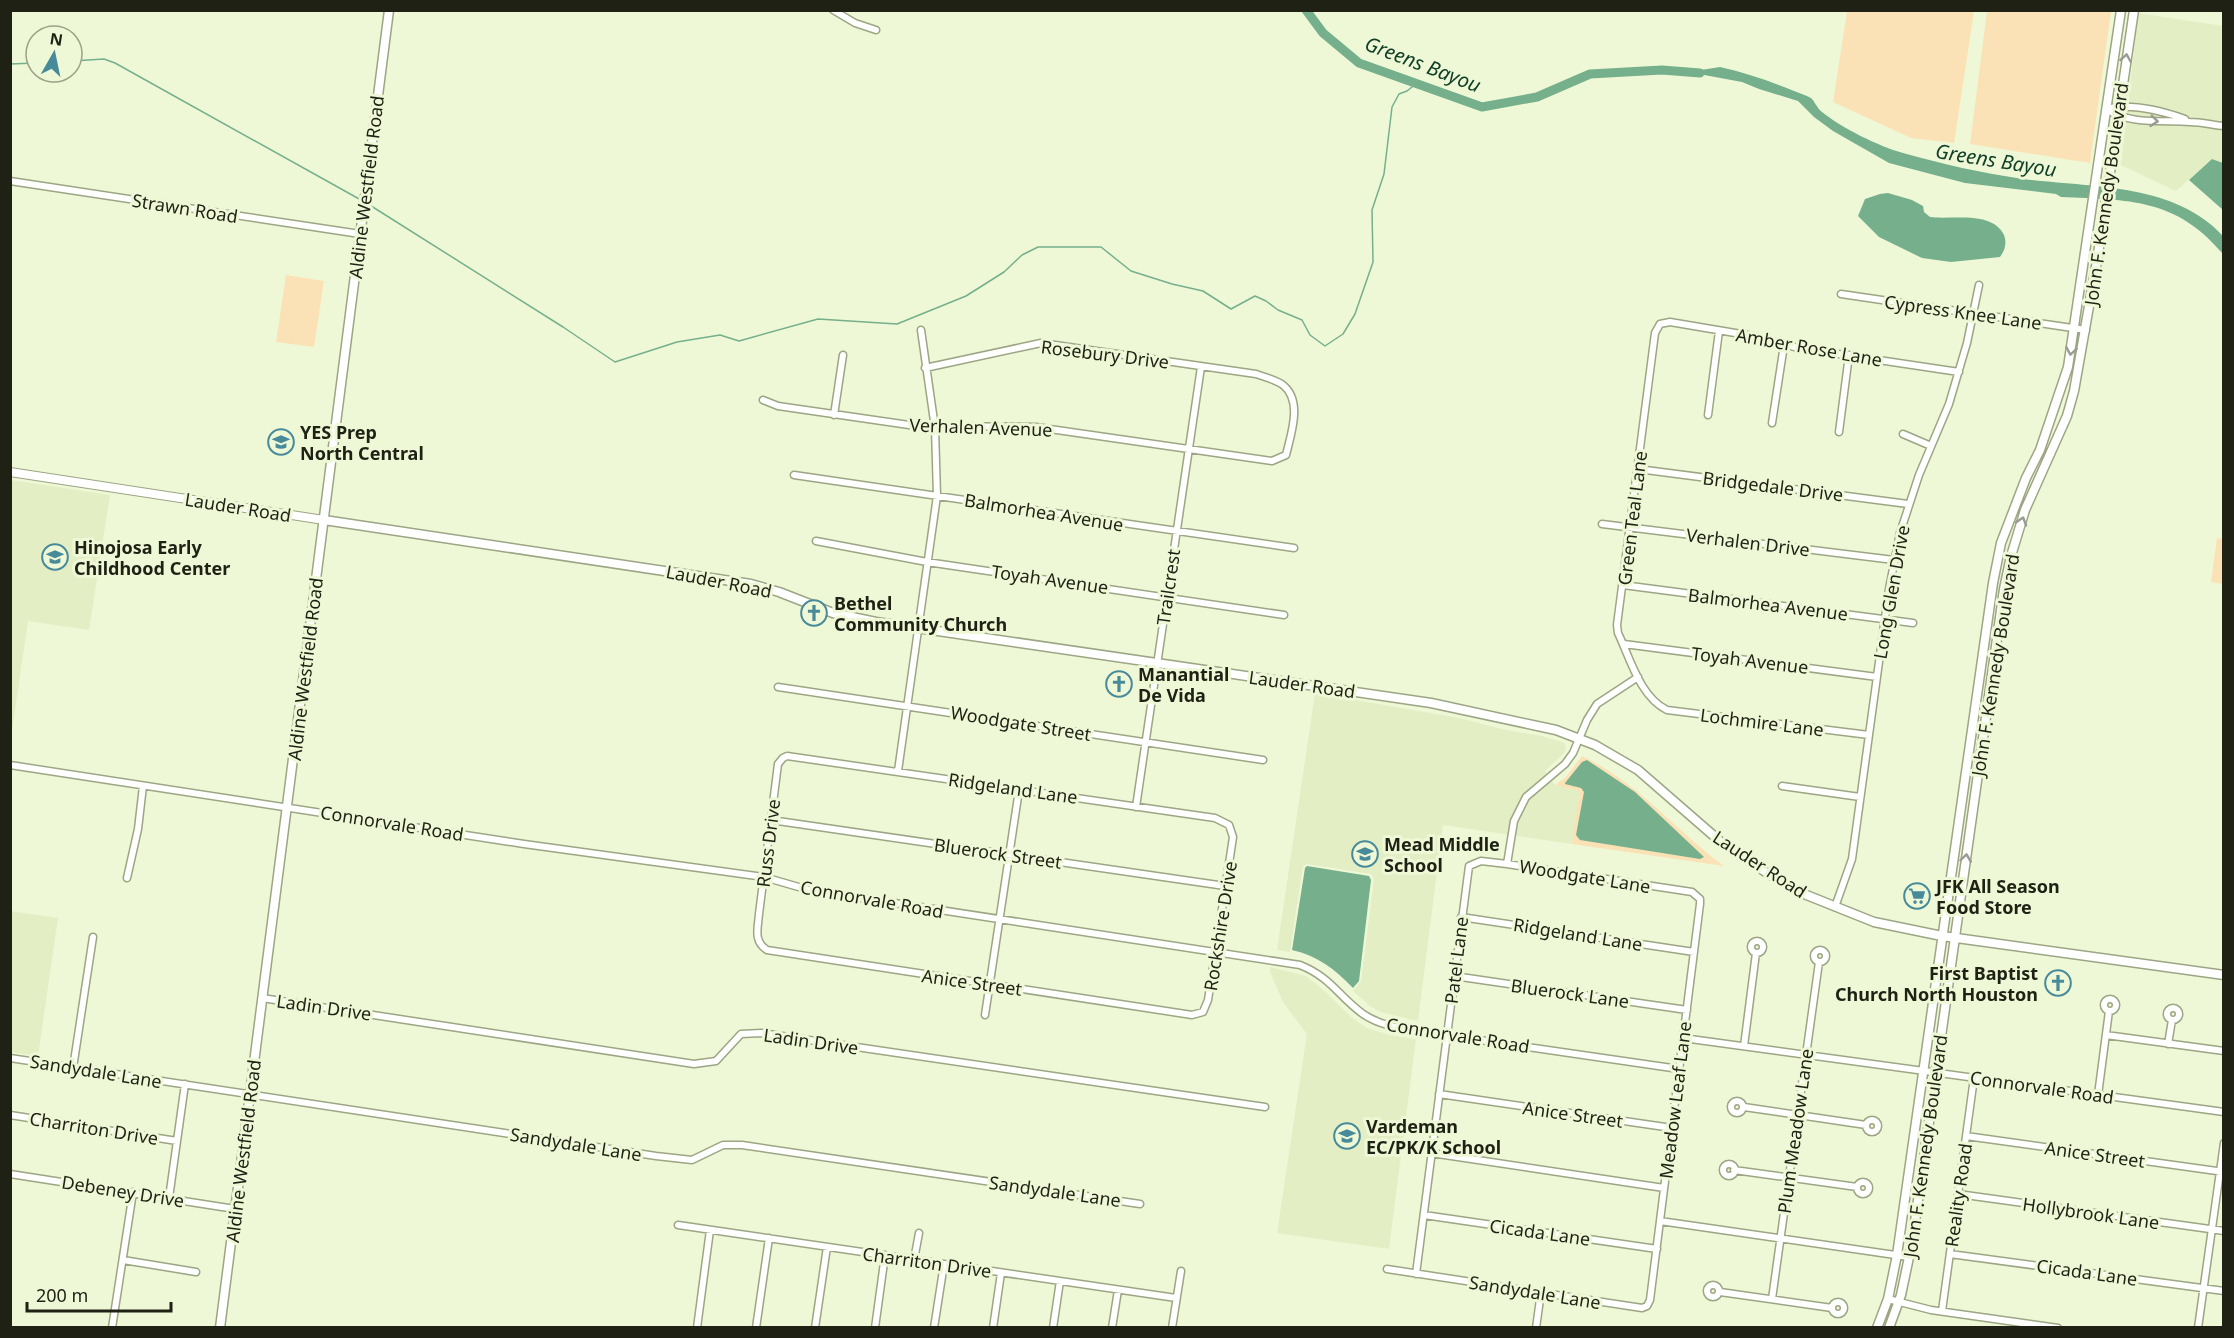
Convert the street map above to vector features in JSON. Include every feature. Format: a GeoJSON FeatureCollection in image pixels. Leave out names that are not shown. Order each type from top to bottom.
{"type":"FeatureCollection","features":[{"type":"Feature","properties":{"kind":"main road","name":"Aldine Westfield Road"},"geometry":{"type":"LineString","coordinates":[[220,1328],[389,10]]}},
{"type":"Feature","properties":{"kind":"main road","name":"John F. Kennedy Boulevard"},"geometry":{"type":"LineString","coordinates":[[1878,1328],[1888,1299],[1897,1256],[1998,554],[2012,511],[2040,450],[2068,367],[2121,10]]}},
{"type":"Feature","properties":{"kind":"main road","name":"John F. Kennedy Boulevard"},"geometry":{"type":"LineString","coordinates":[[1889,1328],[1909,1257],[1997,635],[2011,556],[2025,510],[2069,410],[2086,330],[2134,10]]}},
{"type":"Feature","properties":{"kind":"main road"},"geometry":{"type":"LineString","coordinates":[[2085,259],[2097,261]]}},
{"type":"Feature","properties":{"kind":"main road"},"geometry":{"type":"LineString","coordinates":[[2056,406],[2069,410]]}},
{"type":"Feature","properties":{"kind":"main road","name":"Lauder Road"},"geometry":{"type":"LineString","coordinates":[[324,520],[751,584],[833,613],[917,628],[1431,703],[1536,725],[1579,738],[1617,757],[1638,770],[1722,843],[1796,889],[1835,908],[1889,927],[2223,975]]}},
{"type":"Feature","properties":{"kind":"main road"},"geometry":{"type":"LineString","coordinates":[[1965,773],[1977,775]]}},
{"type":"Feature","properties":{"kind":"street"},"geometry":{"type":"LineString","coordinates":[[834,10],[855,22],[876,30]]}},
{"type":"Feature","properties":{"kind":"street"},"geometry":{"type":"LineString","coordinates":[[2106,109],[2119,106],[2175,116],[2191,122]]}},
{"type":"Feature","properties":{"kind":"street"},"geometry":{"type":"LineString","coordinates":[[2106,109],[2117,116],[2223,126]]}},
{"type":"Feature","properties":{"kind":"street","name":"Strawn Road"},"geometry":{"type":"LineString","coordinates":[[10,181],[360,234]]}},
{"type":"Feature","properties":{"kind":"street","name":"Long Glen Drive"},"geometry":{"type":"LineString","coordinates":[[1835,908],[1852,859],[1894,560],[1908,504],[1949,404],[1959,372],[1979,285]]}},
{"type":"Feature","properties":{"kind":"street","name":"Cypress Knee Lane"},"geometry":{"type":"LineString","coordinates":[[1841,294],[2086,330]]}},
{"type":"Feature","properties":{"kind":"street","name":"Amber Rose Lane"},"geometry":{"type":"LineString","coordinates":[[1660,324],[1670,322],[1753,336],[1784,345],[1959,372]]}},
{"type":"Feature","properties":{"kind":"street","name":"Green Teal Lane"},"geometry":{"type":"LineString","coordinates":[[1657,704],[1638,677],[1618,633],[1617,625],[1655,333],[1660,324]]}},
{"type":"Feature","properties":{"kind":"street"},"geometry":{"type":"LineString","coordinates":[[898,771],[937,496],[934,428],[921,330]]}},
{"type":"Feature","properties":{"kind":"street"},"geometry":{"type":"LineString","coordinates":[[1707,415],[1719,331]]}},
{"type":"Feature","properties":{"kind":"street","name":"Rosebury Drive"},"geometry":{"type":"LineString","coordinates":[[925,368],[1041,343],[1256,374],[1284,385],[1294,402],[1294,419],[1286,455],[1272,461]]}},
{"type":"Feature","properties":{"kind":"street"},"geometry":{"type":"LineString","coordinates":[[1772,423],[1784,345]]}},
{"type":"Feature","properties":{"kind":"street"},"geometry":{"type":"LineString","coordinates":[[1839,432],[1849,355]]}},
{"type":"Feature","properties":{"kind":"street"},"geometry":{"type":"LineString","coordinates":[[834,415],[843,356]]}},
{"type":"Feature","properties":{"kind":"street","name":"Trailcrest"},"geometry":{"type":"LineString","coordinates":[[1136,807],[1201,367]]}},
{"type":"Feature","properties":{"kind":"street","name":"Verhalen Avenue"},"geometry":{"type":"LineString","coordinates":[[763,400],[778,406],[934,428],[1036,427],[1272,461]]}},
{"type":"Feature","properties":{"kind":"street"},"geometry":{"type":"LineString","coordinates":[[1903,434],[1931,446]]}},
{"type":"Feature","properties":{"kind":"street","name":"Bridgedale Drive"},"geometry":{"type":"LineString","coordinates":[[1638,469],[1908,504]]}},
{"type":"Feature","properties":{"kind":"street","name":"Lauder Road"},"geometry":{"type":"LineString","coordinates":[[10,472],[324,520]]}},
{"type":"Feature","properties":{"kind":"street","name":"Balmorhea Avenue"},"geometry":{"type":"LineString","coordinates":[[794,475],[1294,548]]}},
{"type":"Feature","properties":{"kind":"street","name":"Verhalen Drive"},"geometry":{"type":"LineString","coordinates":[[1602,524],[1894,560]]}},
{"type":"Feature","properties":{"kind":"street","name":"Toyah Avenue"},"geometry":{"type":"LineString","coordinates":[[816,541],[927,562],[1284,615]]}},
{"type":"Feature","properties":{"kind":"street","name":"Balmorhea Avenue"},"geometry":{"type":"LineString","coordinates":[[1623,585],[1914,623]]}},
{"type":"Feature","properties":{"kind":"street","name":"Toyah Avenue"},"geometry":{"type":"LineString","coordinates":[[1624,644],[1877,677]]}},
{"type":"Feature","properties":{"kind":"street"},"geometry":{"type":"LineString","coordinates":[[1507,864],[1514,821],[1521,805],[1536,786],[1565,764],[1597,704],[1638,677]]}},
{"type":"Feature","properties":{"kind":"street","name":"Woodgate Street"},"geometry":{"type":"LineString","coordinates":[[778,687],[1263,760]]}},
{"type":"Feature","properties":{"kind":"street","name":"Lochmire Lane"},"geometry":{"type":"LineString","coordinates":[[1657,704],[1667,710],[1869,735]]}},
{"type":"Feature","properties":{"kind":"street","name":"Ridgeland Lane"},"geometry":{"type":"LineString","coordinates":[[783,758],[792,756],[1215,818],[1229,825],[1233,837]]}},
{"type":"Feature","properties":{"kind":"street","name":"Russ Drive"},"geometry":{"type":"LineString","coordinates":[[758,930],[778,764],[783,758]]}},
{"type":"Feature","properties":{"kind":"street","name":"Connorvale Road"},"geometry":{"type":"LineString","coordinates":[[10,765],[524,844],[764,878],[808,890],[1300,965],[1328,980],[1365,1015],[1379,1023],[1679,1069]]}},
{"type":"Feature","properties":{"kind":"street"},"geometry":{"type":"LineString","coordinates":[[127,878],[138,829],[143,786]]}},
{"type":"Feature","properties":{"kind":"street"},"geometry":{"type":"LineString","coordinates":[[1782,786],[1860,797]]}},
{"type":"Feature","properties":{"kind":"street"},"geometry":{"type":"LineString","coordinates":[[985,1016],[1019,790]]}},
{"type":"Feature","properties":{"kind":"street","name":"Bluerock Street"},"geometry":{"type":"LineString","coordinates":[[771,820],[1225,886]]}},
{"type":"Feature","properties":{"kind":"street","name":"Rockshire Drive"},"geometry":{"type":"LineString","coordinates":[[1201,1012],[1208,1000],[1233,837]]}},
{"type":"Feature","properties":{"kind":"street","name":"Woodgate Lane"},"geometry":{"type":"LineString","coordinates":[[1472,863],[1481,861],[1507,864],[1692,892],[1696,895]]}},
{"type":"Feature","properties":{"kind":"street","name":"Patel Lane"},"geometry":{"type":"LineString","coordinates":[[1416,1274],[1467,869],[1472,863]]}},
{"type":"Feature","properties":{"kind":"street","name":"Meadow Leaf Lane"},"geometry":{"type":"LineString","coordinates":[[1647,1306],[1650,1300],[1700,904],[1700,898],[1696,895]]}},
{"type":"Feature","properties":{"kind":"street","name":"Ridgeland Lane"},"geometry":{"type":"LineString","coordinates":[[1461,917],[1694,952]]}},
{"type":"Feature","properties":{"kind":"street","name":"Anice Street"},"geometry":{"type":"LineString","coordinates":[[758,930],[759,943],[766,950],[1192,1015],[1201,1012]]}},
{"type":"Feature","properties":{"kind":"street"},"geometry":{"type":"LineString","coordinates":[[73,1068],[93,937]]}},
{"type":"Feature","properties":{"kind":"street"},"geometry":{"type":"LineString","coordinates":[[1744,1046],[1755,953]]}},
{"type":"Feature","properties":{"kind":"street","name":"Plum Meadow Lane"},"geometry":{"type":"LineString","coordinates":[[1772,1299],[1819,962]]}},
{"type":"Feature","properties":{"kind":"street","name":"Bluerock Lane"},"geometry":{"type":"LineString","coordinates":[[1454,976],[1686,1010]]}},
{"type":"Feature","properties":{"kind":"street","name":"Ladin Drive"},"geometry":{"type":"LineString","coordinates":[[262,998],[694,1064],[716,1061],[741,1034],[761,1033],[1265,1107]]}},
{"type":"Feature","properties":{"kind":"street"},"geometry":{"type":"LineString","coordinates":[[2098,1095],[2109,1011]]}},
{"type":"Feature","properties":{"kind":"street"},"geometry":{"type":"LineString","coordinates":[[2168,1044],[2172,1020]]}},
{"type":"Feature","properties":{"kind":"street"},"geometry":{"type":"LineString","coordinates":[[2106,1035],[2223,1051]]}},
{"type":"Feature","properties":{"kind":"street","name":"Connorvale Road"},"geometry":{"type":"LineString","coordinates":[[1683,1038],[2223,1112]]}},
{"type":"Feature","properties":{"kind":"street","name":"Sandydale Lane"},"geometry":{"type":"LineString","coordinates":[[10,1058],[656,1156],[692,1160],[723,1145],[742,1145],[1140,1204]]}},
{"type":"Feature","properties":{"kind":"street","name":"Reality Road"},"geometry":{"type":"LineString","coordinates":[[1942,1311],[1974,1078]]}},
{"type":"Feature","properties":{"kind":"street"},"geometry":{"type":"LineString","coordinates":[[169,1198],[185,1084]]}},
{"type":"Feature","properties":{"kind":"street","name":"Anice Street"},"geometry":{"type":"LineString","coordinates":[[1439,1094],[1672,1128]]}},
{"type":"Feature","properties":{"kind":"street"},"geometry":{"type":"LineString","coordinates":[[1744,1107],[1866,1125]]}},
{"type":"Feature","properties":{"kind":"street","name":"Charriton Drive"},"geometry":{"type":"LineString","coordinates":[[10,1115],[177,1141]]}},
{"type":"Feature","properties":{"kind":"street","name":"Anice Street"},"geometry":{"type":"LineString","coordinates":[[1966,1136],[2222,1171]]}},
{"type":"Feature","properties":{"kind":"street"},"geometry":{"type":"LineString","coordinates":[[2198,1328],[2222,1171],[2223,1143]]}},
{"type":"Feature","properties":{"kind":"street"},"geometry":{"type":"LineString","coordinates":[[1431,1153],[1664,1188]]}},
{"type":"Feature","properties":{"kind":"street"},"geometry":{"type":"LineString","coordinates":[[1734,1170],[1857,1187]]}},
{"type":"Feature","properties":{"kind":"street","name":"Debeney Drive"},"geometry":{"type":"LineString","coordinates":[[10,1174],[235,1209]]}},
{"type":"Feature","properties":{"kind":"street"},"geometry":{"type":"LineString","coordinates":[[112,1328],[133,1192]]}},
{"type":"Feature","properties":{"kind":"street","name":"Hollybrook Lane"},"geometry":{"type":"LineString","coordinates":[[1958,1194],[2223,1231]]}},
{"type":"Feature","properties":{"kind":"street","name":"Cicada Lane"},"geometry":{"type":"LineString","coordinates":[[1424,1215],[1656,1249]]}},
{"type":"Feature","properties":{"kind":"street"},"geometry":{"type":"LineString","coordinates":[[1660,1221],[1909,1257]]}},
{"type":"Feature","properties":{"kind":"street","name":"Charriton Drive"},"geometry":{"type":"LineString","coordinates":[[678,1225],[1176,1298]]}},
{"type":"Feature","properties":{"kind":"street"},"geometry":{"type":"LineString","coordinates":[[697,1328],[710,1230]]}},
{"type":"Feature","properties":{"kind":"street"},"geometry":{"type":"LineString","coordinates":[[914,1260],[919,1233]]}},
{"type":"Feature","properties":{"kind":"street"},"geometry":{"type":"LineString","coordinates":[[756,1328],[769,1238]]}},
{"type":"Feature","properties":{"kind":"street"},"geometry":{"type":"LineString","coordinates":[[815,1328],[827,1247]]}},
{"type":"Feature","properties":{"kind":"street","name":"Cicada Lane"},"geometry":{"type":"LineString","coordinates":[[1950,1254],[2223,1291]]}},
{"type":"Feature","properties":{"kind":"street"},"geometry":{"type":"LineString","coordinates":[[875,1328],[885,1256]]}},
{"type":"Feature","properties":{"kind":"street"},"geometry":{"type":"LineString","coordinates":[[123,1260],[196,1272]]}},
{"type":"Feature","properties":{"kind":"street"},"geometry":{"type":"LineString","coordinates":[[934,1328],[944,1264]]}},
{"type":"Feature","properties":{"kind":"street","name":"Sandydale Lane"},"geometry":{"type":"LineString","coordinates":[[1387,1269],[1642,1308],[1647,1306]]}},
{"type":"Feature","properties":{"kind":"street"},"geometry":{"type":"LineString","coordinates":[[1172,1328],[1181,1271]]}},
{"type":"Feature","properties":{"kind":"street"},"geometry":{"type":"LineString","coordinates":[[993,1328],[1001,1272]]}},
{"type":"Feature","properties":{"kind":"street"},"geometry":{"type":"LineString","coordinates":[[1053,1328],[1060,1281]]}},
{"type":"Feature","properties":{"kind":"street"},"geometry":{"type":"LineString","coordinates":[[1112,1328],[1118,1290]]}},
{"type":"Feature","properties":{"kind":"street"},"geometry":{"type":"LineString","coordinates":[[1536,1328],[1541,1292]]}},
{"type":"Feature","properties":{"kind":"street"},"geometry":{"type":"LineString","coordinates":[[1719,1292],[1832,1308]]}},
{"type":"Feature","properties":{"kind":"street"},"geometry":{"type":"LineString","coordinates":[[1888,1299],[1942,1311],[2058,1328]]}},
{"type":"Feature","properties":{"kind":"shaded area"},"geometry":{"type":"Polygon","coordinates":[[[1847,11],[1974,11],[1954,143],[1911,138],[1833,102],[1847,11]]]}},
{"type":"Feature","properties":{"kind":"shaded area"},"geometry":{"type":"Polygon","coordinates":[[[1987,11],[2111,11],[2090,163],[1970,144],[1987,11]]]}},
{"type":"Feature","properties":{"kind":"shaded area"},"geometry":{"type":"Polygon","coordinates":[[[2138,13],[2223,26],[2223,163],[2212,159],[2176,191],[2121,165],[2138,13]]]}},
{"type":"Feature","properties":{"kind":"shaded area"},"geometry":{"type":"Polygon","coordinates":[[[1720,67],[1807,96],[1822,112],[1840,124],[1893,150],[2008,177],[2129,191],[2180,206],[2203,218],[2223,236],[2223,254],[2187,222],[2169,212],[2130,202],[2061,197],[2056,194],[1965,183],[1889,163],[1833,131],[1798,101],[1742,82],[1688,72],[1720,67]]]}},
{"type":"Feature","properties":{"kind":"shaded area"},"geometry":{"type":"Polygon","coordinates":[[[2212,159],[2223,163],[2223,210],[2189,180],[2212,159]]]}},
{"type":"Feature","properties":{"kind":"shaded area"},"geometry":{"type":"Polygon","coordinates":[[[1888,193],[1923,206],[1924,212],[1930,217],[1971,218],[1990,222],[2004,235],[2003,252],[2000,257],[1951,262],[1922,258],[1879,237],[1858,216],[1865,199],[1888,193]]]}},
{"type":"Feature","properties":{"kind":"shaded area"},"geometry":{"type":"Polygon","coordinates":[[[286,275],[324,281],[314,347],[276,342],[286,275]]]}},
{"type":"Feature","properties":{"kind":"shaded area","name":"Hinojosa Early Childhood Center"},"geometry":{"type":"Polygon","coordinates":[[[11,480],[110,495],[89,630],[28,621],[11,738],[11,480]]]}},
{"type":"Feature","properties":{"kind":"shaded area"},"geometry":{"type":"Polygon","coordinates":[[[2217,538],[2223,539],[2223,584],[2211,582],[2217,538]]]}},
{"type":"Feature","properties":{"kind":"shaded area","name":"Mead Middle School"},"geometry":{"type":"Polygon","coordinates":[[[1315,693],[1459,718],[1565,743],[1564,753],[1545,771],[1555,785],[1581,791],[1572,844],[1443,825],[1418,1021],[1380,1012],[1353,991],[1361,981],[1374,879],[1371,874],[1307,864],[1303,866],[1290,952],[1277,950],[1315,693]]]}},
{"type":"Feature","properties":{"kind":"shaded area"},"geometry":{"type":"Polygon","coordinates":[[[1582,756],[1639,793],[1724,866],[1572,844],[1580,791],[1555,785],[1566,777],[1582,756]]]}},
{"type":"Feature","properties":{"kind":"shaded area"},"geometry":{"type":"Polygon","coordinates":[[[1587,760],[1635,792],[1704,857],[1700,859],[1580,840],[1576,835],[1584,792],[1581,788],[1565,783],[1582,762],[1587,760]]]}},
{"type":"Feature","properties":{"kind":"shaded area"},"geometry":{"type":"Polygon","coordinates":[[[1307,866],[1369,876],[1371,880],[1359,981],[1353,988],[1326,964],[1292,950],[1307,866]]]}},
{"type":"Feature","properties":{"kind":"shaded area"},"geometry":{"type":"Polygon","coordinates":[[[10,911],[58,918],[38,1056],[11,1052],[10,911]]]}},
{"type":"Feature","properties":{"kind":"shaded area","name":"Vardeman EC/PK/K School"},"geometry":{"type":"Polygon","coordinates":[[[1270,967],[1306,976],[1351,1017],[1367,1028],[1416,1039],[1389,1249],[1277,1233],[1307,1034],[1283,1002],[1270,967]]]}},
{"type":"Feature","properties":{"kind":"waterway","name":"Greens Bayou"},"geometry":{"type":"LineString","coordinates":[[1306,10],[1323,33],[1359,63],[1482,107],[1537,97],[1590,74],[1662,70],[1700,73]]}},
{"type":"Feature","properties":{"kind":"waterway"},"geometry":{"type":"LineString","coordinates":[[84,60],[104,59],[115,63],[361,200]]}},
{"type":"Feature","properties":{"kind":"waterway"},"geometry":{"type":"LineString","coordinates":[[10,64],[24,63]]}},
{"type":"Feature","properties":{"kind":"waterway"},"geometry":{"type":"LineString","coordinates":[[368,204],[615,362],[677,342],[720,335],[739,341],[818,319],[897,324],[966,296],[1004,272],[1022,255],[1038,247],[1101,247],[1131,271],[1203,291],[1231,309],[1255,296],[1278,310],[1302,320],[1310,335],[1325,346],[1343,334],[1355,314],[1373,262],[1372,210],[1384,174],[1392,107],[1399,94],[1417,83]]}},
{"type":"Feature","properties":{"kind":"place","name":"YES Prep North Central"},"geometry":{"type":"Point","coordinates":[281,442]}},
{"type":"Feature","properties":{"kind":"place","name":"Hinojosa Early Childhood Center"},"geometry":{"type":"Point","coordinates":[55,557]}},
{"type":"Feature","properties":{"kind":"place","name":"Bethel Community Church"},"geometry":{"type":"Point","coordinates":[814,613]}},
{"type":"Feature","properties":{"kind":"place","name":"Manantial De Vida"},"geometry":{"type":"Point","coordinates":[1119,684]}},
{"type":"Feature","properties":{"kind":"place","name":"Mead Middle School"},"geometry":{"type":"Point","coordinates":[1365,854]}},
{"type":"Feature","properties":{"kind":"place","name":"JFK All Season Food Store"},"geometry":{"type":"Point","coordinates":[1917,896]}},
{"type":"Feature","properties":{"kind":"place","name":"First Baptist Church North Houston"},"geometry":{"type":"Point","coordinates":[2058,983]}},
{"type":"Feature","properties":{"kind":"place","name":"Vardeman EC/PK/K School"},"geometry":{"type":"Point","coordinates":[1347,1136]}}]}
